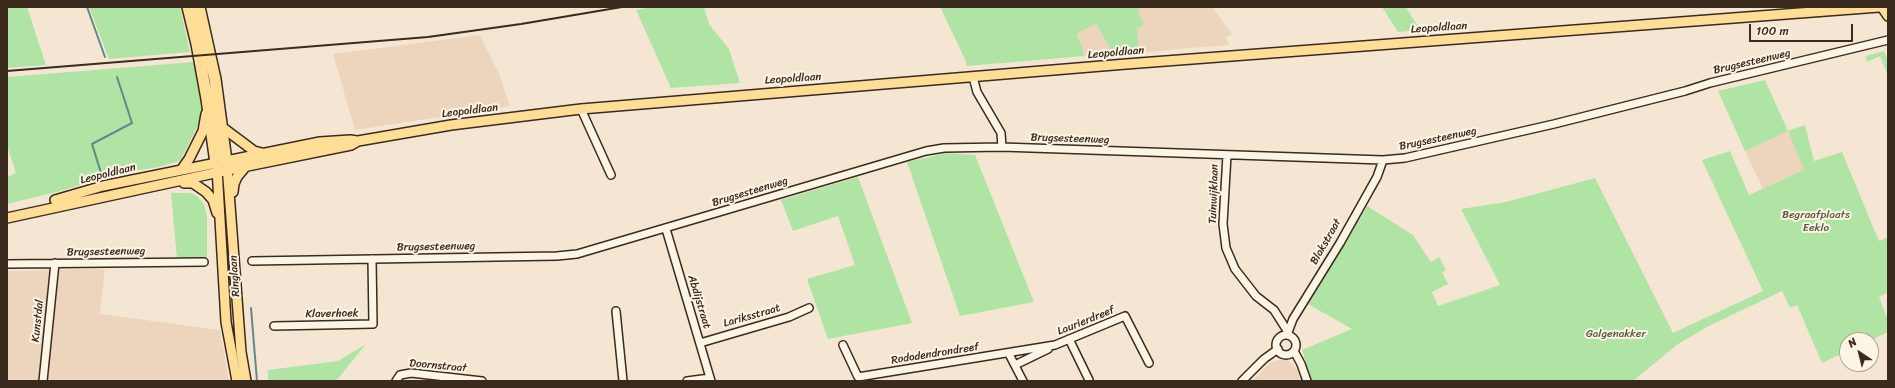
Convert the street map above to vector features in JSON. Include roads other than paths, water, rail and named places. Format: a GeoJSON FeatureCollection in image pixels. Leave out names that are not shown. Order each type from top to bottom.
{"type":"FeatureCollection","features":[{"type":"Feature","properties":{"kind":"highway","name":"Ringlaan"},"geometry":{"type":"LineString","coordinates":[[188,7],[222,167]]}},
{"type":"Feature","properties":{"kind":"highway","name":"Ringlaan"},"geometry":{"type":"LineString","coordinates":[[198,7],[212,66],[222,127],[222,167]]}},
{"type":"Feature","properties":{"kind":"main road","name":"Leopoldlaan"},"geometry":{"type":"LineString","coordinates":[[7,213],[69,197],[103,186],[182,169],[246,166],[451,124],[581,109],[1879,7]]}},
{"type":"Feature","properties":{"kind":"main road"},"geometry":{"type":"LineString","coordinates":[[1882,7],[1888,16]]}},
{"type":"Feature","properties":{"kind":"main road"},"geometry":{"type":"LineString","coordinates":[[182,169],[190,159],[205,125],[207,117],[204,105],[207,99]]}},
{"type":"Feature","properties":{"kind":"main road"},"geometry":{"type":"LineString","coordinates":[[222,127],[254,151],[264,153]]}},
{"type":"Feature","properties":{"kind":"main road","name":"Leopoldlaan"},"geometry":{"type":"LineString","coordinates":[[7,218],[172,182],[264,153],[320,142],[350,140],[358,142]]}},
{"type":"Feature","properties":{"kind":"main road"},"geometry":{"type":"LineString","coordinates":[[230,203],[234,184],[246,166]]}},
{"type":"Feature","properties":{"kind":"main road","name":"Ringlaan"},"geometry":{"type":"LineString","coordinates":[[222,167],[230,203],[241,352],[246,381]]}},
{"type":"Feature","properties":{"kind":"main road","name":"Ringlaan"},"geometry":{"type":"LineString","coordinates":[[222,167],[220,226],[226,322],[237,381]]}},
{"type":"Feature","properties":{"kind":"main road"},"geometry":{"type":"LineString","coordinates":[[172,182],[192,183],[206,192],[213,200],[220,226]]}},
{"type":"Feature","properties":{"kind":"street","name":"Brugsesteenweg"},"geometry":{"type":"LineString","coordinates":[[252,261],[557,256],[600,248],[926,151],[944,148],[1002,147],[1383,160],[1405,158],[1437,152],[1888,40]]}},
{"type":"Feature","properties":{"kind":"street"},"geometry":{"type":"LineString","coordinates":[[973,78],[977,92],[1000,133],[1002,147]]}},
{"type":"Feature","properties":{"kind":"street"},"geometry":{"type":"LineString","coordinates":[[581,109],[611,175]]}},
{"type":"Feature","properties":{"kind":"street","name":"Tuinwijklaan"},"geometry":{"type":"LineString","coordinates":[[1227,155],[1223,224],[1226,248],[1235,269],[1256,296],[1274,310],[1288,334]]}},
{"type":"Feature","properties":{"kind":"street","name":"Blakstraat"},"geometry":{"type":"LineString","coordinates":[[1288,334],[1299,309],[1368,193],[1383,160]]}},
{"type":"Feature","properties":{"kind":"street","name":"Abdijstraat"},"geometry":{"type":"LineString","coordinates":[[666,229],[711,379]]}},
{"type":"Feature","properties":{"kind":"street","name":"Klaverhoek"},"geometry":{"type":"LineString","coordinates":[[274,326],[373,324],[372,259]]}},
{"type":"Feature","properties":{"kind":"street","name":"Brugsesteenweg"},"geometry":{"type":"LineString","coordinates":[[7,264],[204,262]]}},
{"type":"Feature","properties":{"kind":"street","name":"Kunstdal"},"geometry":{"type":"LineString","coordinates":[[43,381],[55,263]]}},
{"type":"Feature","properties":{"kind":"street","name":"Lariksstraat"},"geometry":{"type":"LineString","coordinates":[[700,343],[790,317],[809,308]]}},
{"type":"Feature","properties":{"kind":"street"},"geometry":{"type":"LineString","coordinates":[[616,311],[623,381]]}},
{"type":"Feature","properties":{"kind":"street","name":"Laurierdreef"},"geometry":{"type":"LineString","coordinates":[[1015,365],[1055,345],[1125,316],[1149,363]]}},
{"type":"Feature","properties":{"kind":"street"},"geometry":{"type":"LineString","coordinates":[[1288,334],[1296,341],[1296,348],[1294,351],[1284,354],[1278,350],[1278,340],[1281,337],[1288,334]]}},
{"type":"Feature","properties":{"kind":"street"},"geometry":{"type":"LineString","coordinates":[[1069,339],[1089,380]]}},
{"type":"Feature","properties":{"kind":"street"},"geometry":{"type":"LineString","coordinates":[[843,345],[858,377],[866,378]]}},
{"type":"Feature","properties":{"kind":"street","name":"Laurierdreef"},"geometry":{"type":"LineString","coordinates":[[1009,354],[1055,345]]}},
{"type":"Feature","properties":{"kind":"street"},"geometry":{"type":"LineString","coordinates":[[1242,381],[1264,359],[1278,350]]}},
{"type":"Feature","properties":{"kind":"street"},"geometry":{"type":"LineString","coordinates":[[1294,351],[1301,364],[1307,381]]}},
{"type":"Feature","properties":{"kind":"street"},"geometry":{"type":"LineString","coordinates":[[1009,354],[1023,381]]}},
{"type":"Feature","properties":{"kind":"street","name":"Rododendrondreef"},"geometry":{"type":"LineString","coordinates":[[866,378],[1009,354]]}},
{"type":"Feature","properties":{"kind":"street","name":"Doornstraat"},"geometry":{"type":"LineString","coordinates":[[396,381],[400,375],[411,373],[482,381]]}},
{"type":"Feature","properties":{"kind":"street"},"geometry":{"type":"LineString","coordinates":[[687,381],[711,379]]}},
{"type":"Feature","properties":{"kind":"waterway"},"geometry":{"type":"LineString","coordinates":[[87,7],[105,57]]}},
{"type":"Feature","properties":{"kind":"waterway"},"geometry":{"type":"LineString","coordinates":[[102,176],[92,144],[132,123],[117,77]]}},
{"type":"Feature","properties":{"kind":"waterway"},"geometry":{"type":"LineString","coordinates":[[251,308],[257,381]]}},
{"type":"Feature","properties":{"kind":"railway"},"geometry":{"type":"LineString","coordinates":[[7,71],[428,37],[521,24],[622,7]]}},
{"type":"Feature","properties":{"kind":"park label","name":"Begraafplaats Eeklo"},"geometry":{"type":"Point","coordinates":[1816,221]}},
{"type":"Feature","properties":{"kind":"park label","name":"Galgenakker"},"geometry":{"type":"Point","coordinates":[1616,334]}}]}
